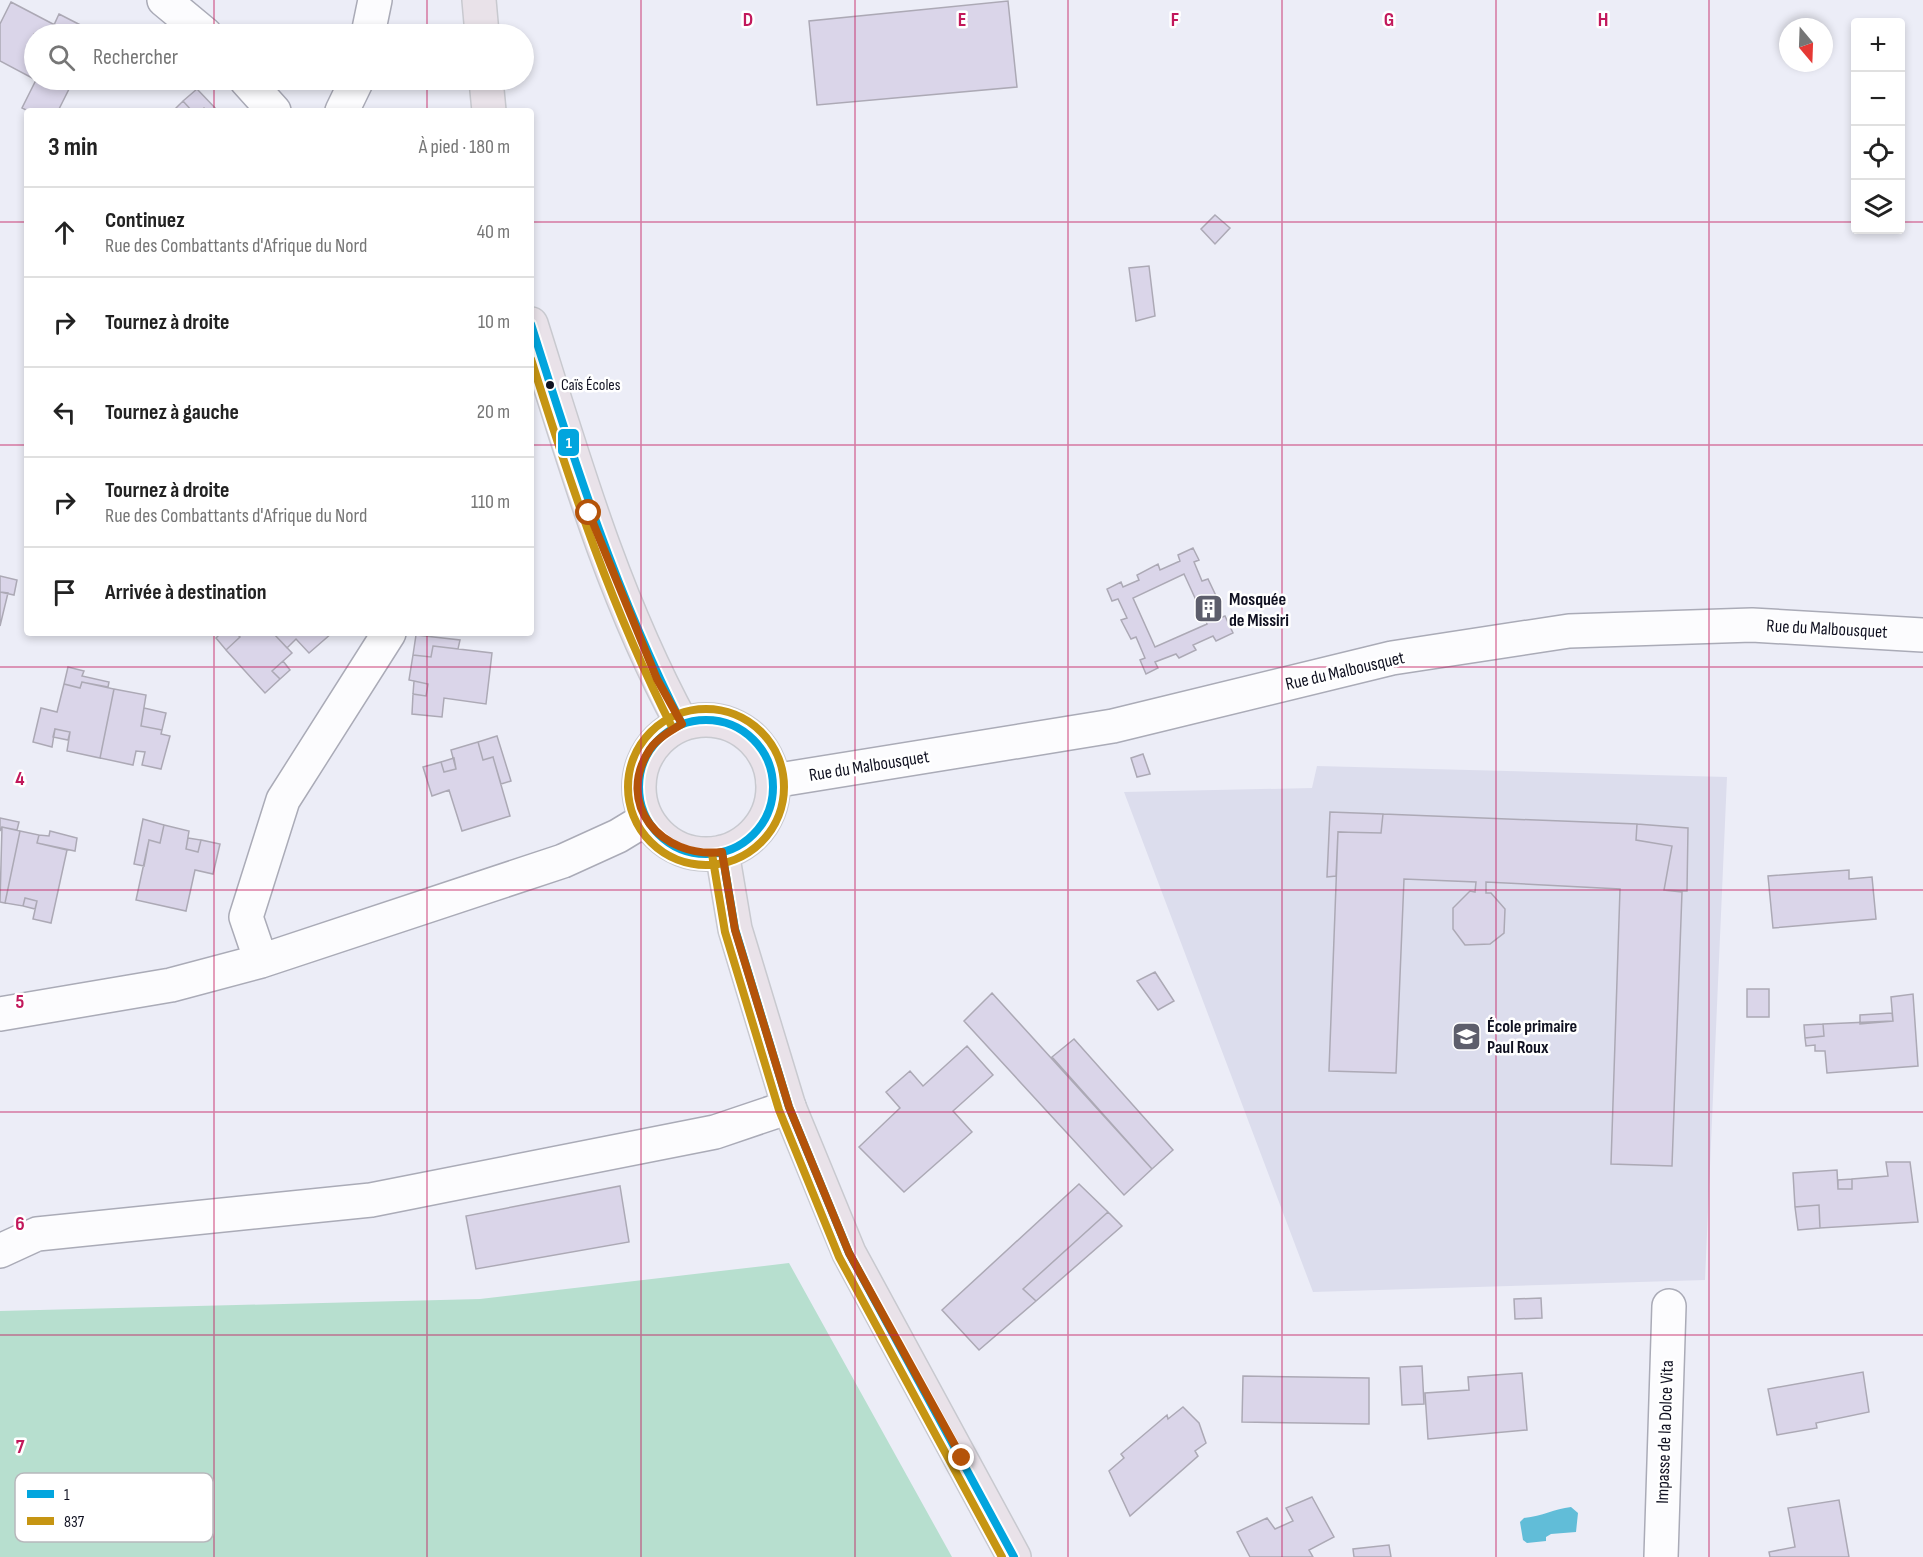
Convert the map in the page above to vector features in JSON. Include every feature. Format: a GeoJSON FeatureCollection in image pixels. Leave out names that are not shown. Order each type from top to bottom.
{"type":"FeatureCollection","features":[{"type":"Feature","properties":{"kind":"main road"},"geometry":{"type":"LineString","coordinates":[[479,0],[481,24]]}},
{"type":"Feature","properties":{"kind":"main road"},"geometry":{"type":"LineString","coordinates":[[487,90],[489,108]]}},
{"type":"Feature","properties":{"kind":"main road"},"geometry":{"type":"LineString","coordinates":[[534,334],[589,513],[657,679],[682,724]]}},
{"type":"Feature","properties":{"kind":"main road"},"geometry":{"type":"LineString","coordinates":[[702,720],[723,721],[742,730],[758,743],[768,761],[773,781],[772,802],[765,820],[753,835],[739,846],[704,855],[669,844],[656,833],[646,819],[640,802],[641,768],[650,749],[664,734],[682,724],[702,720]]}},
{"type":"Feature","properties":{"kind":"main road"},"geometry":{"type":"LineString","coordinates":[[722,852],[735,930],[789,1107],[849,1253],[1014,1557]]}},
{"type":"Feature","properties":{"kind":"street"},"geometry":{"type":"LineString","coordinates":[[164,0],[193,24]]}},
{"type":"Feature","properties":{"kind":"street"},"geometry":{"type":"LineString","coordinates":[[370,24],[375,0]]}},
{"type":"Feature","properties":{"kind":"street"},"geometry":{"type":"LineString","coordinates":[[255,90],[271,108]]}},
{"type":"Feature","properties":{"kind":"street"},"geometry":{"type":"LineString","coordinates":[[343,108],[352,90]]}},
{"type":"Feature","properties":{"kind":"street","name":"Rue du Malbousquet"},"geometry":{"type":"LineString","coordinates":[[773,781],[1113,726],[1392,658],[1569,631],[1752,625],[1923,635]]}},
{"type":"Feature","properties":{"kind":"street"},"geometry":{"type":"LineString","coordinates":[[261,961],[246,917],[283,800],[387,636]]}},
{"type":"Feature","properties":{"kind":"street"},"geometry":{"type":"LineString","coordinates":[[0,1014],[171,985],[261,961],[563,861],[618,836],[646,819]]}},
{"type":"Feature","properties":{"kind":"street"},"geometry":{"type":"LineString","coordinates":[[0,1251],[37,1234],[371,1200],[715,1132],[789,1107]]}},
{"type":"Feature","properties":{"kind":"street","name":"Impasse de la Dolce Vita"},"geometry":{"type":"LineString","coordinates":[[1661,1557],[1669,1306]]}},
{"type":"Feature","properties":{"kind":"shaded area","name":"École primaire Paul Roux"},"geometry":{"type":"Polygon","coordinates":[[[1317,766],[1727,777],[1705,1280],[1313,1292],[1124,792],[1312,788],[1317,766]]]}},
{"type":"Feature","properties":{"kind":"green space"},"geometry":{"type":"Polygon","coordinates":[[[789,1263],[952,1557],[0,1557],[0,1311],[480,1299],[789,1263]]]}},
{"type":"Feature","properties":{"kind":"water"},"geometry":{"type":"Polygon","coordinates":[[[1571,1507],[1578,1513],[1576,1532],[1551,1534],[1546,1537],[1546,1541],[1527,1543],[1523,1540],[1520,1522],[1524,1518],[1571,1507]]]}},
{"type":"Feature","properties":{"kind":"building"},"geometry":{"type":"Polygon","coordinates":[[[1008,1],[1017,87],[817,105],[809,21],[1008,1]]]}},
{"type":"Feature","properties":{"kind":"building"},"geometry":{"type":"Polygon","coordinates":[[[11,2],[53,24],[24,24],[24,74],[0,61],[0,24],[11,2]]]}},
{"type":"Feature","properties":{"kind":"building"},"geometry":{"type":"Polygon","coordinates":[[[59,14],[78,24],[54,24],[59,14]]]}},
{"type":"Feature","properties":{"kind":"building"},"geometry":{"type":"Polygon","coordinates":[[[31,90],[68,90],[60,108],[22,108],[31,90]]]}},
{"type":"Feature","properties":{"kind":"building"},"geometry":{"type":"Polygon","coordinates":[[[198,90],[215,108],[189,108],[183,101],[198,90]]]}},
{"type":"Feature","properties":{"kind":"building"},"geometry":{"type":"Polygon","coordinates":[[[183,101],[189,108],[176,108],[183,101]]]}},
{"type":"Feature","properties":{"kind":"building"},"geometry":{"type":"Polygon","coordinates":[[[1215,215],[1230,228],[1215,244],[1201,229],[1215,215]]]}},
{"type":"Feature","properties":{"kind":"building"},"geometry":{"type":"Polygon","coordinates":[[[1149,266],[1155,316],[1136,321],[1129,268],[1149,266]]]}},
{"type":"Feature","properties":{"kind":"building","name":"Mosquée de Missiri"},"geometry":{"type":"Polygon","coordinates":[[[1193,548],[1199,560],[1194,562],[1202,581],[1208,579],[1218,600],[1212,602],[1220,618],[1225,616],[1233,633],[1216,641],[1213,636],[1193,645],[1196,650],[1179,658],[1176,654],[1155,662],[1158,668],[1146,674],[1140,660],[1145,658],[1136,637],[1131,639],[1121,620],[1127,618],[1118,599],[1112,601],[1107,589],[1121,582],[1123,587],[1139,580],[1137,575],[1158,564],[1160,570],[1180,561],[1178,555],[1193,548]],[[1184,574],[1133,598],[1155,647],[1207,624],[1184,574]]]}},
{"type":"Feature","properties":{"kind":"building"},"geometry":{"type":"Polygon","coordinates":[[[0,576],[17,580],[14,595],[0,592],[0,576]]]}},
{"type":"Feature","properties":{"kind":"building"},"geometry":{"type":"Polygon","coordinates":[[[0,592],[8,593],[0,626],[0,592]]]}},
{"type":"Feature","properties":{"kind":"building"},"geometry":{"type":"Polygon","coordinates":[[[218,636],[240,637],[226,650],[216,638],[218,636]]]}},
{"type":"Feature","properties":{"kind":"building"},"geometry":{"type":"Polygon","coordinates":[[[276,636],[292,653],[272,671],[280,679],[265,693],[226,650],[240,637],[276,636]]]}},
{"type":"Feature","properties":{"kind":"building"},"geometry":{"type":"Polygon","coordinates":[[[276,636],[329,636],[309,653],[296,639],[287,648],[276,636]]]}},
{"type":"Feature","properties":{"kind":"building"},"geometry":{"type":"Polygon","coordinates":[[[416,636],[460,640],[458,649],[433,646],[431,657],[413,655],[416,636]]]}},
{"type":"Feature","properties":{"kind":"building"},"geometry":{"type":"Polygon","coordinates":[[[433,646],[492,653],[486,704],[444,698],[442,717],[412,714],[413,694],[426,696],[428,684],[409,680],[413,655],[431,657],[433,646]]]}},
{"type":"Feature","properties":{"kind":"building"},"geometry":{"type":"Polygon","coordinates":[[[283,661],[290,670],[280,679],[272,671],[283,661]]]}},
{"type":"Feature","properties":{"kind":"building"},"geometry":{"type":"Polygon","coordinates":[[[68,667],[84,671],[82,676],[109,682],[108,687],[82,682],[80,688],[64,684],[68,667]]]}},
{"type":"Feature","properties":{"kind":"building"},"geometry":{"type":"Polygon","coordinates":[[[414,681],[428,684],[426,696],[413,694],[414,681]]]}},
{"type":"Feature","properties":{"kind":"building"},"geometry":{"type":"Polygon","coordinates":[[[82,682],[114,689],[100,758],[67,751],[70,732],[55,729],[52,747],[33,742],[41,708],[57,712],[64,684],[80,688],[82,682]]]}},
{"type":"Feature","properties":{"kind":"building"},"geometry":{"type":"Polygon","coordinates":[[[114,689],[146,695],[141,726],[162,730],[161,734],[170,736],[161,769],[142,765],[145,752],[136,751],[133,765],[100,758],[114,689]]]}},
{"type":"Feature","properties":{"kind":"building"},"geometry":{"type":"Polygon","coordinates":[[[144,708],[166,713],[162,730],[141,726],[144,708]]]}},
{"type":"Feature","properties":{"kind":"building"},"geometry":{"type":"Polygon","coordinates":[[[55,729],[70,732],[68,740],[53,737],[55,729]]]}},
{"type":"Feature","properties":{"kind":"building"},"geometry":{"type":"Polygon","coordinates":[[[497,736],[511,781],[501,784],[493,757],[483,760],[478,742],[497,736]]]}},
{"type":"Feature","properties":{"kind":"building"},"geometry":{"type":"Polygon","coordinates":[[[478,742],[483,760],[493,757],[510,816],[462,831],[449,790],[432,796],[423,767],[441,762],[444,772],[456,769],[451,750],[478,742]]]}},
{"type":"Feature","properties":{"kind":"building"},"geometry":{"type":"Polygon","coordinates":[[[1143,754],[1150,774],[1137,777],[1131,758],[1143,754]]]}},
{"type":"Feature","properties":{"kind":"building"},"geometry":{"type":"Polygon","coordinates":[[[454,758],[456,769],[444,772],[441,762],[454,758]]]}},
{"type":"Feature","properties":{"kind":"building"},"geometry":{"type":"Polygon","coordinates":[[[1330,812],[1383,814],[1381,833],[1338,832],[1336,876],[1327,877],[1330,812]]]}},
{"type":"Feature","properties":{"kind":"building"},"geometry":{"type":"Polygon","coordinates":[[[1383,814],[1637,824],[1636,840],[1672,846],[1664,890],[1682,892],[1672,1166],[1611,1164],[1620,889],[1486,882],[1486,893],[1491,893],[1505,909],[1504,933],[1490,944],[1465,945],[1453,929],[1453,908],[1470,891],[1475,892],[1476,882],[1404,879],[1396,1073],[1329,1071],[1338,832],[1381,833],[1383,814]]]}},
{"type":"Feature","properties":{"kind":"building"},"geometry":{"type":"Polygon","coordinates":[[[0,818],[19,822],[17,830],[2,827],[0,831],[0,818]]]}},
{"type":"Feature","properties":{"kind":"building"},"geometry":{"type":"Polygon","coordinates":[[[143,819],[164,825],[160,843],[149,840],[144,866],[134,864],[143,819]]]}},
{"type":"Feature","properties":{"kind":"building"},"geometry":{"type":"Polygon","coordinates":[[[1637,824],[1688,828],[1687,891],[1664,890],[1672,846],[1636,840],[1637,824]]]}},
{"type":"Feature","properties":{"kind":"building"},"geometry":{"type":"Polygon","coordinates":[[[164,825],[189,831],[186,849],[198,852],[201,840],[220,844],[213,874],[195,870],[186,911],[136,900],[149,840],[160,843],[164,825]]]}},
{"type":"Feature","properties":{"kind":"building"},"geometry":{"type":"Polygon","coordinates":[[[2,827],[20,831],[5,903],[0,902],[2,827]]]}},
{"type":"Feature","properties":{"kind":"building"},"geometry":{"type":"Polygon","coordinates":[[[20,831],[39,835],[37,843],[67,850],[51,923],[33,919],[37,901],[25,898],[23,906],[5,903],[20,831]]]}},
{"type":"Feature","properties":{"kind":"building"},"geometry":{"type":"Polygon","coordinates":[[[50,831],[77,838],[75,851],[37,843],[39,835],[49,836],[50,831]]]}},
{"type":"Feature","properties":{"kind":"building"},"geometry":{"type":"Polygon","coordinates":[[[188,838],[201,840],[198,852],[186,849],[188,838]]]}},
{"type":"Feature","properties":{"kind":"building"},"geometry":{"type":"Polygon","coordinates":[[[1849,870],[1849,879],[1872,877],[1876,919],[1773,928],[1768,876],[1849,870]]]}},
{"type":"Feature","properties":{"kind":"building"},"geometry":{"type":"Polygon","coordinates":[[[25,898],[37,901],[35,909],[23,906],[25,898]]]}},
{"type":"Feature","properties":{"kind":"building"},"geometry":{"type":"Polygon","coordinates":[[[1155,972],[1174,1001],[1158,1010],[1137,981],[1155,972]]]}},
{"type":"Feature","properties":{"kind":"building"},"geometry":{"type":"Polygon","coordinates":[[[1747,989],[1769,989],[1769,1017],[1747,1017],[1747,989]]]}},
{"type":"Feature","properties":{"kind":"building"},"geometry":{"type":"Polygon","coordinates":[[[992,993],[1152,1169],[1124,1195],[964,1021],[992,993]]]}},
{"type":"Feature","properties":{"kind":"building"},"geometry":{"type":"Polygon","coordinates":[[[1913,994],[1918,1066],[1827,1073],[1825,1051],[1815,1051],[1815,1045],[1806,1046],[1805,1038],[1824,1036],[1823,1024],[1893,1021],[1891,997],[1913,994]]]}},
{"type":"Feature","properties":{"kind":"building"},"geometry":{"type":"Polygon","coordinates":[[[1892,1013],[1893,1021],[1860,1024],[1860,1015],[1892,1013]]]}},
{"type":"Feature","properties":{"kind":"building"},"geometry":{"type":"Polygon","coordinates":[[[1823,1024],[1824,1036],[1805,1038],[1804,1025],[1823,1024]]]}},
{"type":"Feature","properties":{"kind":"building"},"geometry":{"type":"Polygon","coordinates":[[[1074,1039],[1173,1150],[1152,1169],[1052,1057],[1074,1039]]]}},
{"type":"Feature","properties":{"kind":"building"},"geometry":{"type":"Polygon","coordinates":[[[967,1046],[993,1075],[953,1111],[972,1132],[904,1192],[859,1147],[900,1108],[886,1092],[910,1071],[923,1086],[967,1046]]]}},
{"type":"Feature","properties":{"kind":"building"},"geometry":{"type":"Polygon","coordinates":[[[1886,1162],[1910,1162],[1918,1222],[1820,1228],[1819,1205],[1795,1207],[1793,1173],[1837,1170],[1838,1189],[1852,1189],[1852,1179],[1888,1176],[1886,1162]]]}},
{"type":"Feature","properties":{"kind":"building"},"geometry":{"type":"Polygon","coordinates":[[[1852,1179],[1852,1189],[1838,1189],[1838,1180],[1852,1179]]]}},
{"type":"Feature","properties":{"kind":"building"},"geometry":{"type":"Polygon","coordinates":[[[1079,1184],[1108,1212],[1023,1289],[1036,1301],[979,1350],[942,1310],[1079,1184]]]}},
{"type":"Feature","properties":{"kind":"building"},"geometry":{"type":"Polygon","coordinates":[[[620,1186],[629,1242],[476,1269],[466,1216],[620,1186]]]}},
{"type":"Feature","properties":{"kind":"building"},"geometry":{"type":"Polygon","coordinates":[[[1819,1205],[1820,1228],[1798,1230],[1795,1207],[1819,1205]]]}},
{"type":"Feature","properties":{"kind":"building"},"geometry":{"type":"Polygon","coordinates":[[[1108,1212],[1122,1226],[1036,1301],[1023,1289],[1108,1212]]]}},
{"type":"Feature","properties":{"kind":"building"},"geometry":{"type":"Polygon","coordinates":[[[1541,1298],[1542,1318],[1515,1319],[1514,1299],[1541,1298]]]}},
{"type":"Feature","properties":{"kind":"building"},"geometry":{"type":"Polygon","coordinates":[[[1422,1366],[1424,1404],[1402,1405],[1400,1367],[1422,1366]]]}},
{"type":"Feature","properties":{"kind":"building"},"geometry":{"type":"Polygon","coordinates":[[[1863,1372],[1869,1412],[1816,1423],[1817,1428],[1777,1435],[1768,1389],[1863,1372]]]}},
{"type":"Feature","properties":{"kind":"building"},"geometry":{"type":"Polygon","coordinates":[[[1522,1373],[1527,1430],[1428,1439],[1425,1393],[1469,1390],[1468,1377],[1522,1373]]]}},
{"type":"Feature","properties":{"kind":"building"},"geometry":{"type":"Polygon","coordinates":[[[1243,1376],[1369,1378],[1369,1424],[1242,1422],[1243,1376]]]}},
{"type":"Feature","properties":{"kind":"building"},"geometry":{"type":"Polygon","coordinates":[[[1183,1407],[1199,1423],[1206,1443],[1195,1451],[1198,1456],[1130,1516],[1109,1471],[1124,1458],[1121,1454],[1167,1415],[1168,1419],[1183,1407]]]}},
{"type":"Feature","properties":{"kind":"building"},"geometry":{"type":"Polygon","coordinates":[[[1312,1497],[1334,1537],[1309,1550],[1313,1557],[1250,1557],[1237,1532],[1267,1518],[1275,1529],[1293,1521],[1286,1508],[1312,1497]]]}},
{"type":"Feature","properties":{"kind":"building"},"geometry":{"type":"Polygon","coordinates":[[[1839,1500],[1849,1557],[1770,1557],[1769,1552],[1795,1547],[1788,1508],[1839,1500]]]}},
{"type":"Feature","properties":{"kind":"building"},"geometry":{"type":"Polygon","coordinates":[[[1389,1545],[1391,1557],[1354,1557],[1353,1549],[1389,1545]]]}},
{"type":"Feature","properties":{"kind":"transit line","name":"1"},"geometry":{"type":"LineString","coordinates":[[534,333],[598,527],[637,627],[682,724]]}},
{"type":"Feature","properties":{"kind":"transit line","name":"837"},"geometry":{"type":"LineString","coordinates":[[534,368],[594,547],[631,639],[673,729]]}},
{"type":"Feature","properties":{"kind":"transit line","name":"837"},"geometry":{"type":"LineString","coordinates":[[706,709],[736,715],[761,732],[778,757],[784,787],[778,817],[761,842],[736,859],[706,865],[676,859],[651,842],[634,817],[628,787],[634,757],[651,732],[676,715],[706,709]]}},
{"type":"Feature","properties":{"kind":"transit line","name":"1"},"geometry":{"type":"LineString","coordinates":[[706,720],[732,725],[753,740],[768,761],[773,787],[768,813],[753,834],[732,849],[706,854],[680,849],[659,834],[644,813],[639,787],[644,761],[659,740],[680,725],[706,720]]}},
{"type":"Feature","properties":{"kind":"transit line","name":"1"},"geometry":{"type":"LineString","coordinates":[[722,852],[735,929],[789,1107],[849,1253],[1014,1557]]}},
{"type":"Feature","properties":{"kind":"transit line","name":"837"},"geometry":{"type":"LineString","coordinates":[[712,854],[725,932],[779,1110],[839,1257],[1002,1557]]}},
{"type":"Feature","properties":{"kind":"place","name":"Caïs Écoles"},"geometry":{"type":"Point","coordinates":[550,385]}},
{"type":"Feature","properties":{"kind":"place","name":"Mosquée de Missiri"},"geometry":{"type":"Point","coordinates":[1208,609]}},
{"type":"Feature","properties":{"kind":"place","name":"École primaire Paul Roux"},"geometry":{"type":"Point","coordinates":[1466,1036]}},
{"type":"Feature","properties":{"kind":"route"},"geometry":{"type":"LineString","coordinates":[[589,513],[657,679],[682,724],[664,734],[650,749],[641,768],[640,802],[646,819],[656,833],[669,844],[704,855],[722,852],[735,930],[789,1107],[849,1253],[962,1458]]}}]}
